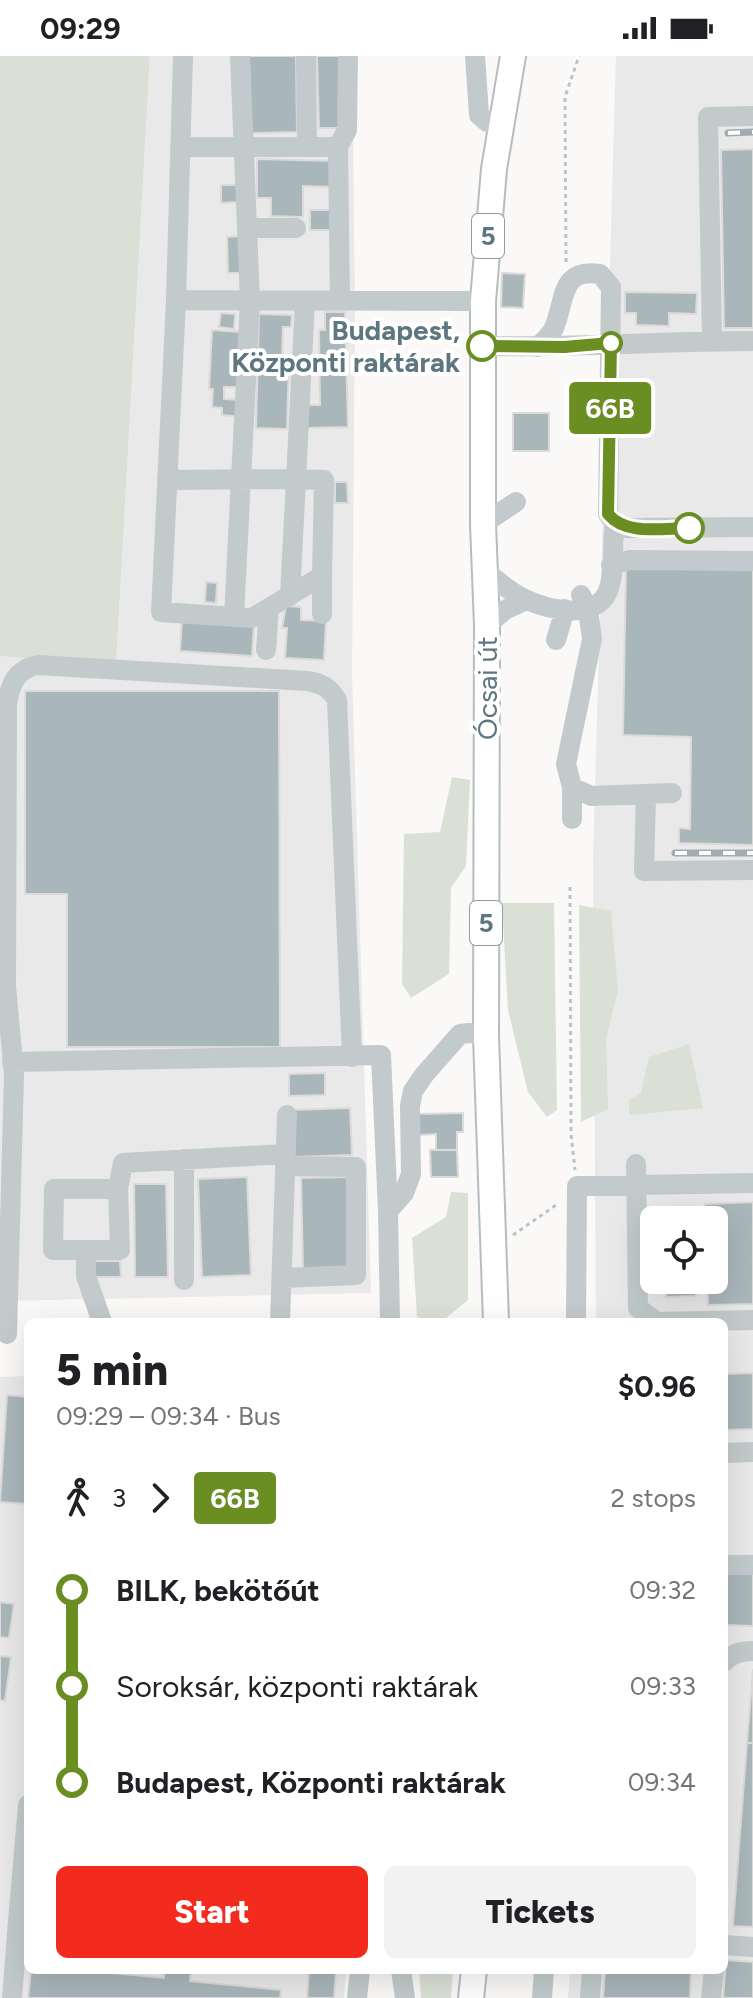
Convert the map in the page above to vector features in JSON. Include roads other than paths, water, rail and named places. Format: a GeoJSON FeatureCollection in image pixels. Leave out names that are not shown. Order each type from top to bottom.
{"type":"FeatureCollection","features":[{"type":"Feature","properties":{"kind":"main road","name":"Ócsai út"},"geometry":{"type":"LineString","coordinates":[[496,1318],[486,1036],[487,625],[482,346],[494,169],[513,56]]}},
{"type":"Feature","properties":{"kind":"main road"},"geometry":{"type":"LineString","coordinates":[[471,1998],[474,1974]]}},
{"type":"Feature","properties":{"kind":"street"},"geometry":{"type":"LineString","coordinates":[[183,56],[176,300],[161,612],[252,618],[322,576]]}},
{"type":"Feature","properties":{"kind":"street"},"geometry":{"type":"LineString","coordinates":[[234,617],[250,301],[240,56]]}},
{"type":"Feature","properties":{"kind":"street"},"geometry":{"type":"LineString","coordinates":[[306,56],[307,147]]}},
{"type":"Feature","properties":{"kind":"street"},"geometry":{"type":"LineString","coordinates":[[340,301],[338,147],[347,130],[348,56]]}},
{"type":"Feature","properties":{"kind":"street"},"geometry":{"type":"LineString","coordinates":[[475,56],[479,115],[487,122],[501,126]]}},
{"type":"Feature","properties":{"kind":"street"},"geometry":{"type":"LineString","coordinates":[[712,341],[708,117],[753,116]]}},
{"type":"Feature","properties":{"kind":"street"},"geometry":{"type":"LineString","coordinates":[[180,147],[338,147]]}},
{"type":"Feature","properties":{"kind":"street"},"geometry":{"type":"LineString","coordinates":[[247,228],[296,228]]}},
{"type":"Feature","properties":{"kind":"street"},"geometry":{"type":"LineString","coordinates":[[538,347],[553,330],[566,286],[574,276],[588,272],[600,274],[611,287],[608,514],[615,523],[626,528],[753,527]]}},
{"type":"Feature","properties":{"kind":"street"},"geometry":{"type":"LineString","coordinates":[[176,300],[483,301]]}},
{"type":"Feature","properties":{"kind":"street"},"geometry":{"type":"LineString","coordinates":[[290,596],[305,301]]}},
{"type":"Feature","properties":{"kind":"street"},"geometry":{"type":"LineString","coordinates":[[482,346],[753,341]]}},
{"type":"Feature","properties":{"kind":"street"},"geometry":{"type":"LineString","coordinates":[[167,480],[324,480],[322,614]]}},
{"type":"Feature","properties":{"kind":"street"},"geometry":{"type":"LineString","coordinates":[[483,524],[516,502]]}},
{"type":"Feature","properties":{"kind":"street"},"geometry":{"type":"LineString","coordinates":[[485,570],[526,600],[565,609],[584,602],[602,602],[609,589],[615,523]]}},
{"type":"Feature","properties":{"kind":"street"},"geometry":{"type":"LineString","coordinates":[[611,565],[630,560],[753,561]]}},
{"type":"Feature","properties":{"kind":"street"},"geometry":{"type":"LineString","coordinates":[[487,625],[505,610],[526,600]]}},
{"type":"Feature","properties":{"kind":"street"},"geometry":{"type":"LineString","coordinates":[[572,819],[572,787],[566,764],[592,639],[584,602]]}},
{"type":"Feature","properties":{"kind":"street"},"geometry":{"type":"LineString","coordinates":[[266,650],[269,608]]}},
{"type":"Feature","properties":{"kind":"street"},"geometry":{"type":"LineString","coordinates":[[556,640],[565,609]]}},
{"type":"Feature","properties":{"kind":"street"},"geometry":{"type":"LineString","coordinates":[[12,1334],[12,1062],[6,986],[7,705],[14,678],[29,667],[38,665],[307,681],[326,686],[332,692],[337,700],[352,1057]]}},
{"type":"Feature","properties":{"kind":"street"},"geometry":{"type":"LineString","coordinates":[[572,787],[591,796],[672,793]]}},
{"type":"Feature","properties":{"kind":"street"},"geometry":{"type":"LineString","coordinates":[[646,794],[644,871],[753,870]]}},
{"type":"Feature","properties":{"kind":"street"},"geometry":{"type":"LineString","coordinates":[[388,1211],[404,1193],[411,1174],[410,1106],[413,1091],[460,1034],[479,1005],[486,936]]}},
{"type":"Feature","properties":{"kind":"street"},"geometry":{"type":"LineString","coordinates":[[460,1034],[486,1036]]}},
{"type":"Feature","properties":{"kind":"street"},"geometry":{"type":"LineString","coordinates":[[12,1062],[381,1055],[390,1318]]}},
{"type":"Feature","properties":{"kind":"street"},"geometry":{"type":"LineString","coordinates":[[280,1318],[287,1115]]}},
{"type":"Feature","properties":{"kind":"street"},"geometry":{"type":"LineString","coordinates":[[184,1159],[184,1280]]}},
{"type":"Feature","properties":{"kind":"street"},"geometry":{"type":"LineString","coordinates":[[118,1189],[54,1189],[53,1250],[120,1250],[118,1189],[123,1163],[184,1159],[285,1160],[356,1167],[356,1275],[282,1278]]}},
{"type":"Feature","properties":{"kind":"street"},"geometry":{"type":"LineString","coordinates":[[636,1164],[638,1308],[652,1318]]}},
{"type":"Feature","properties":{"kind":"street"},"geometry":{"type":"LineString","coordinates":[[576,1318],[571,1192],[635,1186],[753,1183]]}},
{"type":"Feature","properties":{"kind":"street"},"geometry":{"type":"LineString","coordinates":[[86,1250],[86,1276],[101,1318]]}},
{"type":"Feature","properties":{"kind":"street"},"geometry":{"type":"LineString","coordinates":[[728,1321],[753,1320]]}},
{"type":"Feature","properties":{"kind":"street"},"geometry":{"type":"LineString","coordinates":[[728,1453],[753,1452]]}},
{"type":"Feature","properties":{"kind":"street"},"geometry":{"type":"LineString","coordinates":[[728,1565],[753,1565]]}},
{"type":"Feature","properties":{"kind":"street"},"geometry":{"type":"LineString","coordinates":[[728,1658],[741,1651],[753,1651]]}},
{"type":"Feature","properties":{"kind":"street"},"geometry":{"type":"LineString","coordinates":[[12,1998],[24,1898]]}},
{"type":"Feature","properties":{"kind":"street"},"geometry":{"type":"LineString","coordinates":[[728,1945],[753,1947]]}},
{"type":"Feature","properties":{"kind":"street"},"geometry":{"type":"LineString","coordinates":[[357,1998],[360,1974]]}},
{"type":"Feature","properties":{"kind":"street"},"geometry":{"type":"LineString","coordinates":[[402,1974],[405,1998]]}},
{"type":"Feature","properties":{"kind":"street"},"geometry":{"type":"LineString","coordinates":[[542,1998],[544,1974]]}},
{"type":"Feature","properties":{"kind":"street"},"geometry":{"type":"LineString","coordinates":[[590,1998],[592,1974]]}},
{"type":"Feature","properties":{"kind":"street"},"geometry":{"type":"LineString","coordinates":[[711,1998],[714,1974]]}},
{"type":"Feature","properties":{"kind":"railway"},"geometry":{"type":"LineString","coordinates":[[728,133],[753,132]]}},
{"type":"Feature","properties":{"kind":"railway"},"geometry":{"type":"LineString","coordinates":[[675,853],[753,853]]}},
{"type":"Feature","properties":{"kind":"place","name":"Budapest, Központi raktárak"},"geometry":{"type":"Point","coordinates":[482,346]}}]}
